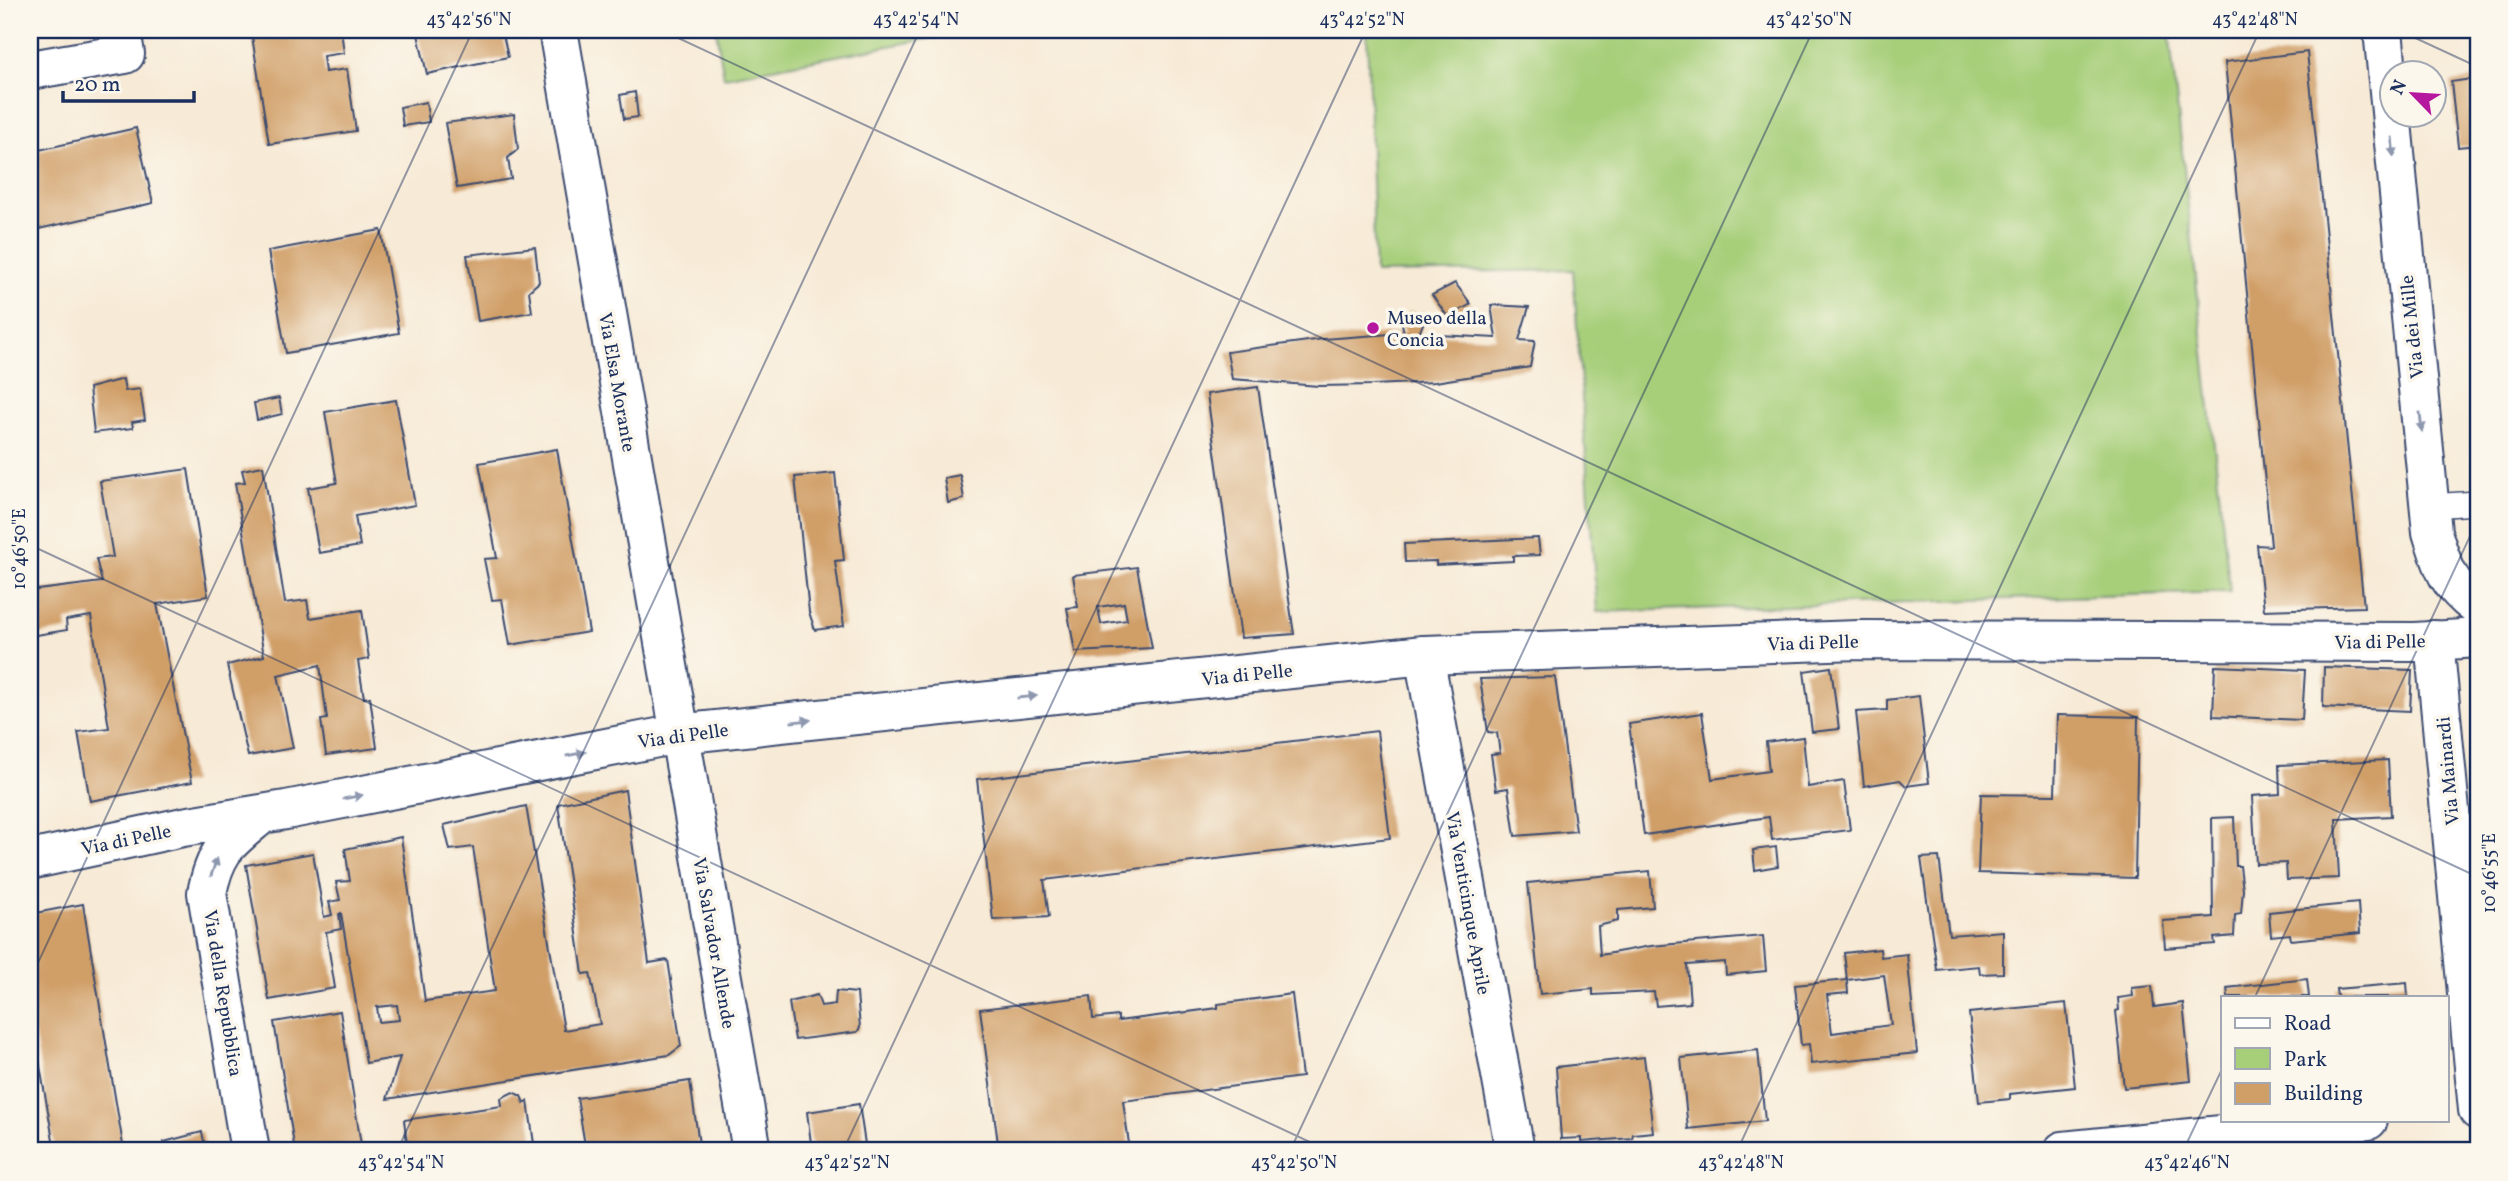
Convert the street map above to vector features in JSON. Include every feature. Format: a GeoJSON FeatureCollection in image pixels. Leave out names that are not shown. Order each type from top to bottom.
{"type":"FeatureCollection","features":[{"type":"Feature","properties":{"kind":"street"},"geometry":{"type":"LineString","coordinates":[[30,69],[125,54],[121,30]]}},
{"type":"Feature","properties":{"kind":"street","name":"Via Elsa Morante"},"geometry":{"type":"LineString","coordinates":[[558,30],[678,734]]}},
{"type":"Feature","properties":{"kind":"street","name":"Via dei Mille"},"geometry":{"type":"LineString","coordinates":[[2383,30],[2432,532],[2446,576],[2457,592],[2478,607]]}},
{"type":"Feature","properties":{"kind":"street","name":"Via di Pelle"},"geometry":{"type":"LineString","coordinates":[[30,860],[183,827],[678,734],[1424,655],[1859,640],[2478,638]]}},
{"type":"Feature","properties":{"kind":"street","name":"Via Mainardi"},"geometry":{"type":"LineString","coordinates":[[2434,640],[2478,1109]]}},
{"type":"Feature","properties":{"kind":"street","name":"Via Venticinque Aprile"},"geometry":{"type":"LineString","coordinates":[[1424,655],[1515,1151]]}},
{"type":"Feature","properties":{"kind":"street","name":"Via Salvador Allende"},"geometry":{"type":"LineString","coordinates":[[678,734],[752,1151]]}},
{"type":"Feature","properties":{"kind":"street","name":"Via della Repubblica"},"geometry":{"type":"LineString","coordinates":[[250,1151],[207,892],[213,863],[226,844],[274,812]]}},
{"type":"Feature","properties":{"kind":"street"},"geometry":{"type":"LineString","coordinates":[[2448,1112],[2478,1109]]}},
{"type":"Feature","properties":{"kind":"street"},"geometry":{"type":"LineString","coordinates":[[2063,1151],[2348,1122]]}},
{"type":"Feature","properties":{"kind":"lane"},"geometry":{"type":"LineString","coordinates":[[2429,506],[2478,503]]}},
{"type":"Feature","properties":{"kind":"green space"},"geometry":{"type":"Polygon","coordinates":[[[716,30],[974,30],[724,77],[716,30]]]}},
{"type":"Feature","properties":{"kind":"green space"},"geometry":{"type":"Polygon","coordinates":[[[1367,30],[2169,30],[2230,592],[1597,612],[1573,270],[1375,273],[1367,30]]]}},
{"type":"Feature","properties":{"kind":"building"},"geometry":{"type":"Polygon","coordinates":[[[251,30],[341,30],[344,53],[323,56],[325,72],[347,69],[356,131],[269,144],[251,30]]]}},
{"type":"Feature","properties":{"kind":"building"},"geometry":{"type":"Polygon","coordinates":[[[417,30],[502,30],[508,57],[427,74],[417,30]]]}},
{"type":"Feature","properties":{"kind":"building"},"geometry":{"type":"Polygon","coordinates":[[[2307,52],[2364,607],[2264,610],[2257,545],[2271,546],[2225,62],[2307,52]]]}},
{"type":"Feature","properties":{"kind":"building"},"geometry":{"type":"Polygon","coordinates":[[[2478,78],[2478,145],[2458,147],[2451,82],[2478,78]]]}},
{"type":"Feature","properties":{"kind":"building"},"geometry":{"type":"Polygon","coordinates":[[[635,92],[638,117],[624,119],[620,95],[635,92]]]}},
{"type":"Feature","properties":{"kind":"building"},"geometry":{"type":"Polygon","coordinates":[[[426,102],[429,122],[403,126],[400,107],[426,102]]]}},
{"type":"Feature","properties":{"kind":"building"},"geometry":{"type":"Polygon","coordinates":[[[514,114],[518,149],[508,158],[511,179],[457,188],[445,123],[514,114]]]}},
{"type":"Feature","properties":{"kind":"building"},"geometry":{"type":"Polygon","coordinates":[[[136,128],[153,203],[30,231],[30,152],[136,128]]]}},
{"type":"Feature","properties":{"kind":"building"},"geometry":{"type":"Polygon","coordinates":[[[381,230],[399,333],[286,353],[268,251],[381,230]]]}},
{"type":"Feature","properties":{"kind":"building"},"geometry":{"type":"Polygon","coordinates":[[[535,247],[539,282],[529,291],[532,312],[478,321],[467,255],[535,247]]]}},
{"type":"Feature","properties":{"kind":"building"},"geometry":{"type":"Polygon","coordinates":[[[1455,283],[1471,304],[1448,317],[1432,295],[1455,283]]]}},
{"type":"Feature","properties":{"kind":"building"},"geometry":{"type":"Polygon","coordinates":[[[1491,305],[1529,307],[1519,340],[1535,341],[1530,367],[1435,382],[1373,385],[1319,386],[1232,379],[1227,352],[1323,339],[1404,333],[1401,319],[1411,311],[1424,321],[1419,334],[1496,338],[1491,305]]]}},
{"type":"Feature","properties":{"kind":"building"},"geometry":{"type":"Polygon","coordinates":[[[123,379],[125,391],[140,389],[145,420],[132,422],[133,428],[94,433],[89,388],[123,379]]]}},
{"type":"Feature","properties":{"kind":"building"},"geometry":{"type":"Polygon","coordinates":[[[1258,387],[1294,634],[1241,638],[1207,394],[1258,387]]]}},
{"type":"Feature","properties":{"kind":"building"},"geometry":{"type":"Polygon","coordinates":[[[279,398],[282,414],[257,420],[254,403],[279,398]]]}},
{"type":"Feature","properties":{"kind":"building"},"geometry":{"type":"Polygon","coordinates":[[[396,400],[415,505],[355,516],[360,546],[319,553],[308,488],[337,483],[325,412],[396,400]]]}},
{"type":"Feature","properties":{"kind":"building"},"geometry":{"type":"Polygon","coordinates":[[[557,449],[589,632],[510,645],[502,599],[492,600],[484,559],[497,558],[479,463],[557,449]]]}},
{"type":"Feature","properties":{"kind":"building"},"geometry":{"type":"Polygon","coordinates":[[[263,466],[285,603],[307,600],[310,618],[362,610],[369,659],[358,661],[364,698],[370,697],[377,748],[326,755],[321,720],[327,719],[320,665],[278,675],[293,748],[248,756],[227,665],[264,656],[235,483],[245,482],[242,470],[263,466]]]}},
{"type":"Feature","properties":{"kind":"building"},"geometry":{"type":"Polygon","coordinates":[[[188,469],[208,596],[157,604],[192,782],[90,801],[78,732],[109,728],[91,616],[66,620],[67,630],[30,636],[30,591],[102,582],[96,559],[113,557],[100,481],[188,469]]]}},
{"type":"Feature","properties":{"kind":"building"},"geometry":{"type":"Polygon","coordinates":[[[835,473],[844,560],[835,561],[844,626],[815,630],[809,612],[795,477],[835,473]]]}},
{"type":"Feature","properties":{"kind":"building"},"geometry":{"type":"Polygon","coordinates":[[[960,475],[964,499],[948,503],[944,478],[960,475]]]}},
{"type":"Feature","properties":{"kind":"building"},"geometry":{"type":"Polygon","coordinates":[[[1538,538],[1540,555],[1513,556],[1513,561],[1436,565],[1436,561],[1405,562],[1404,544],[1538,538]]]}},
{"type":"Feature","properties":{"kind":"building"},"geometry":{"type":"Polygon","coordinates":[[[1137,567],[1152,648],[1075,652],[1067,608],[1078,607],[1073,575],[1137,567]],[[1124,603],[1098,607],[1101,624],[1127,620],[1124,603]]]}},
{"type":"Feature","properties":{"kind":"building"},"geometry":{"type":"Polygon","coordinates":[[[2215,666],[2305,670],[2302,720],[2213,716],[2215,666]]]}},
{"type":"Feature","properties":{"kind":"building"},"geometry":{"type":"Polygon","coordinates":[[[1831,667],[1839,729],[1812,732],[1804,671],[1831,667]]]}},
{"type":"Feature","properties":{"kind":"building"},"geometry":{"type":"Polygon","coordinates":[[[2324,667],[2412,670],[2410,711],[2323,707],[2324,667]]]}},
{"type":"Feature","properties":{"kind":"building"},"geometry":{"type":"Polygon","coordinates":[[[1555,677],[1576,831],[1515,836],[1508,788],[1496,790],[1491,754],[1500,753],[1497,733],[1488,732],[1480,679],[1555,677]]]}},
{"type":"Feature","properties":{"kind":"building"},"geometry":{"type":"Polygon","coordinates":[[[1919,696],[1929,783],[1906,786],[1900,780],[1864,786],[1856,712],[1887,710],[1887,700],[1919,696]]]}},
{"type":"Feature","properties":{"kind":"building"},"geometry":{"type":"Polygon","coordinates":[[[1702,713],[1712,779],[1769,771],[1766,742],[1803,737],[1808,787],[1844,781],[1850,830],[1772,840],[1769,817],[1644,835],[1629,724],[1702,713]]]}},
{"type":"Feature","properties":{"kind":"building"},"geometry":{"type":"Polygon","coordinates":[[[2057,715],[2138,717],[2135,878],[1978,873],[1981,794],[2055,795],[2057,715]]]}},
{"type":"Feature","properties":{"kind":"building"},"geometry":{"type":"Polygon","coordinates":[[[1377,731],[1390,838],[1044,880],[1049,917],[993,920],[977,779],[1377,731]]]}},
{"type":"Feature","properties":{"kind":"building"},"geometry":{"type":"Polygon","coordinates":[[[2388,760],[2391,816],[2336,819],[2339,878],[2287,880],[2286,863],[2256,864],[2252,796],[2280,794],[2279,765],[2388,760]]]}},
{"type":"Feature","properties":{"kind":"building"},"geometry":{"type":"Polygon","coordinates":[[[625,790],[649,963],[668,960],[681,1046],[669,1055],[387,1099],[400,1057],[366,1063],[341,913],[341,929],[326,932],[335,988],[269,1000],[246,865],[313,853],[324,917],[332,915],[329,902],[340,900],[336,882],[350,881],[345,849],[401,837],[425,1001],[495,991],[473,847],[450,850],[444,825],[526,806],[564,1030],[600,1024],[590,973],[583,974],[558,804],[625,790]],[[397,1005],[377,1007],[379,1022],[399,1020],[397,1005]]]}},
{"type":"Feature","properties":{"kind":"building"},"geometry":{"type":"Polygon","coordinates":[[[2234,817],[2236,866],[2240,866],[2243,890],[2241,914],[2235,915],[2234,936],[2214,938],[2215,944],[2165,948],[2163,921],[2213,917],[2212,818],[2234,817]]]}},
{"type":"Feature","properties":{"kind":"building"},"geometry":{"type":"Polygon","coordinates":[[[1776,847],[1778,866],[1755,870],[1753,850],[1776,847]]]}},
{"type":"Feature","properties":{"kind":"building"},"geometry":{"type":"Polygon","coordinates":[[[1939,857],[1949,935],[2003,931],[2003,973],[1980,974],[1979,966],[1937,970],[1921,858],[1939,857]]]}},
{"type":"Feature","properties":{"kind":"building"},"geometry":{"type":"Polygon","coordinates":[[[1650,871],[1653,907],[1618,910],[1618,921],[1598,926],[1600,955],[1651,946],[1763,936],[1766,971],[1726,975],[1725,962],[1687,965],[1690,1003],[1656,1006],[1654,992],[1593,995],[1593,989],[1540,994],[1528,883],[1650,871]]]}},
{"type":"Feature","properties":{"kind":"building"},"geometry":{"type":"Polygon","coordinates":[[[2358,903],[2360,933],[2291,940],[2290,934],[2271,936],[2269,912],[2358,903]]]}},
{"type":"Feature","properties":{"kind":"building"},"geometry":{"type":"Polygon","coordinates":[[[83,904],[124,1151],[55,1151],[30,1010],[30,914],[83,904]]]}},
{"type":"Feature","properties":{"kind":"building"},"geometry":{"type":"Polygon","coordinates":[[[1880,949],[1881,957],[1907,954],[1917,1053],[1811,1064],[1809,1044],[1801,1045],[1795,985],[1847,980],[1844,953],[1880,949]],[[1884,975],[1847,980],[1848,993],[1827,995],[1832,1033],[1891,1025],[1884,975]]]}},
{"type":"Feature","properties":{"kind":"building"},"geometry":{"type":"Polygon","coordinates":[[[2307,979],[2309,996],[2228,996],[2227,988],[2307,979]]]}},
{"type":"Feature","properties":{"kind":"building"},"geometry":{"type":"Polygon","coordinates":[[[2407,983],[2408,996],[2337,996],[2336,989],[2407,983]]]}},
{"type":"Feature","properties":{"kind":"building"},"geometry":{"type":"Polygon","coordinates":[[[2152,986],[2154,1007],[2183,1003],[2191,1081],[2124,1088],[2116,1011],[2119,1010],[2118,998],[2133,996],[2132,988],[2152,986]]]}},
{"type":"Feature","properties":{"kind":"building"},"geometry":{"type":"Polygon","coordinates":[[[836,991],[857,993],[860,1028],[857,1032],[795,1040],[789,1002],[817,995],[821,1006],[835,1004],[836,991]]]}},
{"type":"Feature","properties":{"kind":"building"},"geometry":{"type":"Polygon","coordinates":[[[1292,994],[1302,1077],[1123,1101],[1130,1151],[999,1151],[980,1009],[1091,996],[1093,1019],[1118,1016],[1118,1021],[1218,1008],[1218,1004],[1292,994]]]}},
{"type":"Feature","properties":{"kind":"building"},"geometry":{"type":"Polygon","coordinates":[[[2066,1003],[2075,1087],[2010,1094],[2010,1099],[1979,1102],[1969,1013],[2066,1003]]]}},
{"type":"Feature","properties":{"kind":"building"},"geometry":{"type":"Polygon","coordinates":[[[340,1011],[362,1151],[295,1151],[274,1022],[340,1011]]]}},
{"type":"Feature","properties":{"kind":"building"},"geometry":{"type":"Polygon","coordinates":[[[1758,1050],[1765,1121],[1688,1129],[1681,1058],[1758,1050]]]}},
{"type":"Feature","properties":{"kind":"building"},"geometry":{"type":"Polygon","coordinates":[[[1644,1057],[1653,1132],[1633,1134],[1632,1138],[1581,1142],[1581,1138],[1561,1139],[1556,1067],[1644,1057]]]}},
{"type":"Feature","properties":{"kind":"building"},"geometry":{"type":"Polygon","coordinates":[[[690,1081],[700,1151],[586,1151],[577,1098],[690,1081]]]}},
{"type":"Feature","properties":{"kind":"building"},"geometry":{"type":"Polygon","coordinates":[[[513,1092],[521,1096],[524,1103],[528,1101],[535,1151],[408,1151],[404,1120],[502,1106],[501,1098],[513,1092]]]}},
{"type":"Feature","properties":{"kind":"building"},"geometry":{"type":"Polygon","coordinates":[[[859,1104],[866,1151],[812,1151],[807,1112],[859,1104]]]}},
{"type":"Feature","properties":{"kind":"building"},"geometry":{"type":"Polygon","coordinates":[[[202,1132],[206,1151],[166,1151],[164,1142],[202,1132]]]}},
{"type":"Feature","properties":{"kind":"place","name":"Museo della Concia"},"geometry":{"type":"Point","coordinates":[1373,328]}}]}
